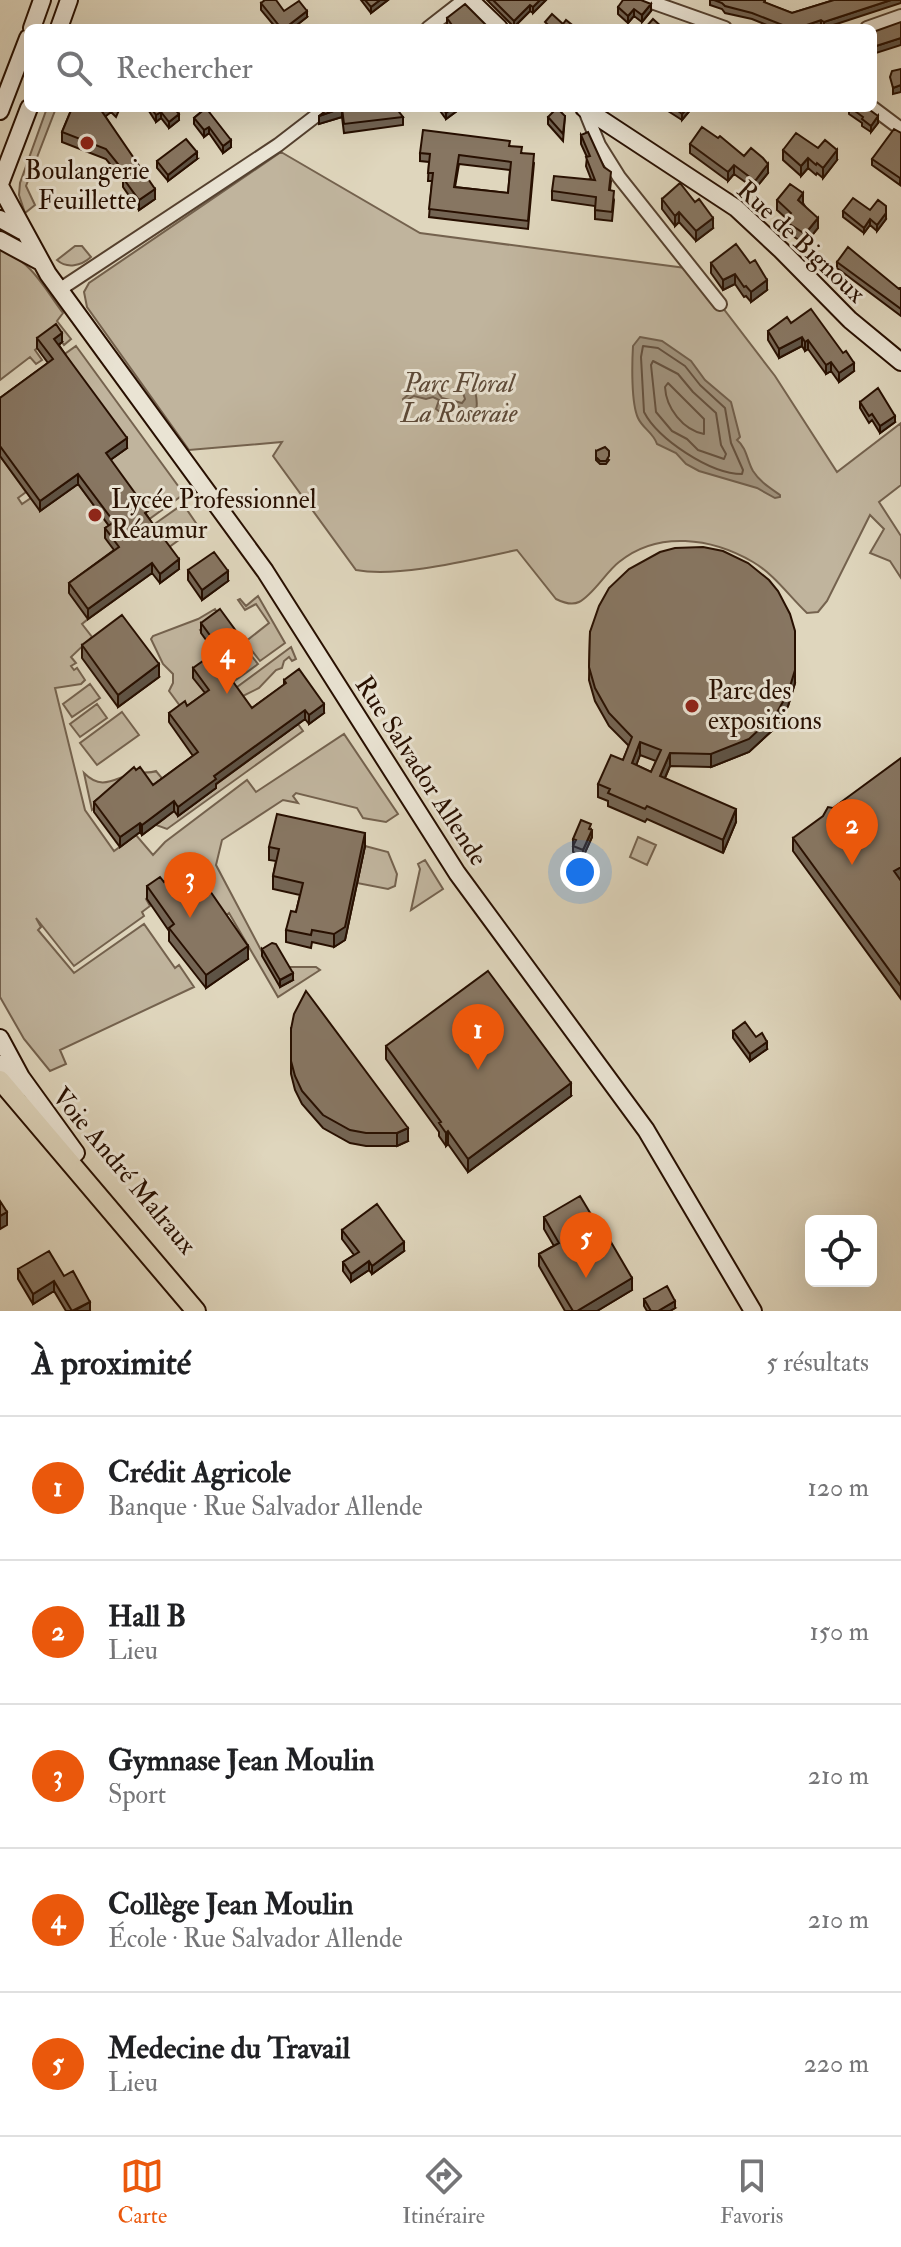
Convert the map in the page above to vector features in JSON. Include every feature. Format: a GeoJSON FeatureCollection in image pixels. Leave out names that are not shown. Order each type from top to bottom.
{"type":"FeatureCollection","features":[{"type":"Feature","properties":{"kind":"main road","name":"Voie André Malraux"},"geometry":{"type":"LineString","coordinates":[[0,1080],[73,1157],[209,1311]]}},
{"type":"Feature","properties":{"kind":"main road"},"geometry":{"type":"LineString","coordinates":[[0,1095],[73,1157]]}},
{"type":"Feature","properties":{"kind":"main road","name":"Voie André Malraux"},"geometry":{"type":"LineString","coordinates":[[73,1157],[196,1311]]}},
{"type":"Feature","properties":{"kind":"street"},"geometry":{"type":"LineString","coordinates":[[33,24],[42,0]]}},
{"type":"Feature","properties":{"kind":"street"},"geometry":{"type":"LineString","coordinates":[[60,24],[69,0]]}},
{"type":"Feature","properties":{"kind":"street"},"geometry":{"type":"LineString","coordinates":[[433,24],[464,0]]}},
{"type":"Feature","properties":{"kind":"street"},"geometry":{"type":"LineString","coordinates":[[470,0],[495,24]]}},
{"type":"Feature","properties":{"kind":"street"},"geometry":{"type":"LineString","coordinates":[[646,0],[714,24]]}},
{"type":"Feature","properties":{"kind":"street"},"geometry":{"type":"LineString","coordinates":[[877,24],[901,16]]}},
{"type":"Feature","properties":{"kind":"street"},"geometry":{"type":"LineString","coordinates":[[0,111],[24,48]]}},
{"type":"Feature","properties":{"kind":"street"},"geometry":{"type":"LineString","coordinates":[[877,111],[901,129]]}},
{"type":"Feature","properties":{"kind":"street"},"geometry":{"type":"LineString","coordinates":[[22,231],[0,185],[6,147],[27,112]]}},
{"type":"Feature","properties":{"kind":"street"},"geometry":{"type":"LineString","coordinates":[[59,290],[278,145],[321,112]]}},
{"type":"Feature","properties":{"kind":"street"},"geometry":{"type":"LineString","coordinates":[[586,112],[599,145],[619,177],[720,304]]}},
{"type":"Feature","properties":{"kind":"street","name":"Rue de Bignoux"},"geometry":{"type":"LineString","coordinates":[[590,112],[736,208],[850,320],[901,362]]}},
{"type":"Feature","properties":{"kind":"street","name":"Rue Salvador Allende"},"geometry":{"type":"LineString","coordinates":[[0,219],[22,231],[59,290],[265,571],[457,873],[646,1130],[753,1311]]}},
{"type":"Feature","properties":{"kind":"street","name":"Rue Salvador Allende"},"geometry":{"type":"LineString","coordinates":[[6,243],[41,262]]}},
{"type":"Feature","properties":{"kind":"street"},"geometry":{"type":"LineString","coordinates":[[0,1038],[12,1055],[21,1077],[55,1121],[73,1157]]}},
{"type":"Feature","properties":{"kind":"street","name":"Voie André Malraux"},"geometry":{"type":"LineString","coordinates":[[0,1064],[73,1157]]}},
{"type":"Feature","properties":{"kind":"green space"},"geometry":{"type":"Polygon","coordinates":[[[46,112],[54,112],[26,186],[35,205],[25,213],[19,195],[20,183],[46,112]]]}},
{"type":"Feature","properties":{"kind":"green space","name":"Parc Floral La Roseraie"},"geometry":{"type":"Polygon","coordinates":[[[281,152],[420,233],[693,269],[775,376],[837,472],[901,423],[901,485],[879,502],[901,536],[901,578],[890,561],[870,553],[884,529],[870,515],[827,601],[818,612],[807,613],[775,579],[753,562],[720,547],[685,541],[651,545],[634,552],[614,566],[584,599],[573,604],[556,599],[517,550],[415,570],[356,570],[273,456],[282,442],[189,450],[87,307],[84,292],[89,283],[281,152]]]}},
{"type":"Feature","properties":{"kind":"green space"},"geometry":{"type":"Polygon","coordinates":[[[75,246],[82,246],[91,257],[74,265],[65,265],[57,260],[75,246]]]}},
{"type":"Feature","properties":{"kind":"green space"},"geometry":{"type":"Polygon","coordinates":[[[0,249],[21,261],[36,276],[63,313],[57,321],[71,339],[64,345],[56,334],[35,350],[42,360],[36,364],[30,357],[0,380],[0,249]]]}},
{"type":"Feature","properties":{"kind":"green space"},"geometry":{"type":"Polygon","coordinates":[[[76,346],[184,494],[148,520],[106,463],[127,448],[27,381],[76,346]]]}},
{"type":"Feature","properties":{"kind":"green space"},"geometry":{"type":"Polygon","coordinates":[[[0,456],[26,492],[18,498],[22,504],[31,498],[78,484],[114,532],[106,538],[119,556],[88,619],[82,624],[92,637],[71,657],[76,663],[71,666],[74,670],[77,668],[85,680],[81,684],[55,688],[85,810],[114,851],[136,835],[153,855],[165,842],[247,780],[256,792],[344,734],[398,814],[386,822],[363,818],[357,808],[296,793],[293,796],[298,803],[283,800],[222,840],[216,865],[280,986],[285,967],[316,967],[320,970],[278,997],[229,913],[223,918],[198,883],[203,879],[197,869],[159,888],[146,899],[150,906],[142,912],[144,916],[74,966],[36,918],[41,927],[38,930],[74,973],[144,924],[175,968],[179,965],[194,987],[60,1050],[66,1064],[50,1071],[24,1039],[0,997],[0,456]]]}},
{"type":"Feature","properties":{"kind":"green space"},"geometry":{"type":"Polygon","coordinates":[[[183,504],[198,526],[165,550],[149,528],[183,504]]]}},
{"type":"Feature","properties":{"kind":"green space"},"geometry":{"type":"Polygon","coordinates":[[[258,596],[285,643],[260,661],[245,642],[269,623],[256,604],[245,610],[238,600],[246,606],[258,596]]]}},
{"type":"Feature","properties":{"kind":"green space"},"geometry":{"type":"Polygon","coordinates":[[[215,609],[219,615],[200,630],[220,658],[241,643],[258,664],[186,714],[169,691],[173,674],[163,664],[151,639],[215,609]]]}},
{"type":"Feature","properties":{"kind":"green space"},"geometry":{"type":"Polygon","coordinates":[[[291,647],[296,659],[292,661],[289,657],[282,668],[276,670],[259,688],[239,698],[233,690],[291,647]]]}},
{"type":"Feature","properties":{"kind":"green space"},"geometry":{"type":"Polygon","coordinates":[[[90,684],[100,698],[72,717],[63,704],[90,684]]]}},
{"type":"Feature","properties":{"kind":"green space"},"geometry":{"type":"Polygon","coordinates":[[[97,704],[107,718],[80,737],[70,724],[97,704]]]}},
{"type":"Feature","properties":{"kind":"green space"},"geometry":{"type":"Polygon","coordinates":[[[122,712],[139,735],[97,765],[80,743],[122,712]]]}},
{"type":"Feature","properties":{"kind":"green space"},"geometry":{"type":"Polygon","coordinates":[[[298,724],[303,731],[167,829],[156,825],[165,818],[111,795],[92,810],[84,773],[101,782],[156,771],[165,782],[214,786],[298,724]]]}},
{"type":"Feature","properties":{"kind":"green space"},"geometry":{"type":"Polygon","coordinates":[[[638,837],[656,845],[647,865],[630,857],[638,837]]]}},
{"type":"Feature","properties":{"kind":"green space"},"geometry":{"type":"Polygon","coordinates":[[[365,846],[388,852],[397,874],[395,886],[388,889],[357,883],[365,846]]]}},
{"type":"Feature","properties":{"kind":"green space"},"geometry":{"type":"Polygon","coordinates":[[[425,860],[443,889],[411,910],[420,869],[418,864],[425,860]]]}},
{"type":"Feature","properties":{"kind":"water"},"geometry":{"type":"Polygon","coordinates":[[[640,337],[662,341],[691,361],[705,380],[731,402],[740,437],[737,440],[756,475],[780,497],[775,498],[757,488],[699,471],[686,464],[676,453],[657,444],[640,422],[634,403],[633,346],[640,337]]]}},
{"type":"Feature","properties":{"kind":"water"},"geometry":{"type":"Polygon","coordinates":[[[466,379],[474,389],[476,411],[467,414],[454,405],[451,414],[444,415],[436,409],[439,400],[433,397],[414,396],[404,402],[403,399],[415,389],[427,394],[427,389],[431,387],[442,398],[462,403],[465,399],[460,384],[466,379]]]}},
{"type":"Feature","properties":{"kind":"building"},"geometry":{"type":"Polygon","coordinates":[[[276,0],[284,11],[299,1],[307,11],[290,24],[278,24],[261,3],[276,0]]]}},
{"type":"Feature","properties":{"kind":"building"},"geometry":{"type":"Polygon","coordinates":[[[365,0],[380,0],[371,7],[365,0]]]}},
{"type":"Feature","properties":{"kind":"building"},"geometry":{"type":"Polygon","coordinates":[[[493,0],[540,0],[514,21],[493,0]]]}},
{"type":"Feature","properties":{"kind":"building"},"geometry":{"type":"Polygon","coordinates":[[[623,0],[641,0],[651,4],[642,15],[634,9],[628,16],[618,7],[623,0]]]}},
{"type":"Feature","properties":{"kind":"building"},"geometry":{"type":"Polygon","coordinates":[[[714,0],[765,0],[792,13],[834,0],[891,0],[810,24],[780,24],[714,0]]]}},
{"type":"Feature","properties":{"kind":"building"},"geometry":{"type":"Polygon","coordinates":[[[465,4],[485,24],[451,24],[447,18],[465,4]]]}},
{"type":"Feature","properties":{"kind":"building"},"geometry":{"type":"Polygon","coordinates":[[[552,14],[563,24],[547,24],[545,22],[552,14]]]}},
{"type":"Feature","properties":{"kind":"building"},"geometry":{"type":"Polygon","coordinates":[[[901,22],[901,38],[877,46],[877,31],[901,22]]]}},
{"type":"Feature","properties":{"kind":"building"},"geometry":{"type":"Polygon","coordinates":[[[901,69],[901,85],[893,88],[892,71],[901,69]]]}},
{"type":"Feature","properties":{"kind":"building"},"geometry":{"type":"Polygon","coordinates":[[[70,112],[102,112],[155,189],[139,200],[123,178],[127,175],[106,149],[62,132],[70,112]]]}},
{"type":"Feature","properties":{"kind":"building"},"geometry":{"type":"Polygon","coordinates":[[[161,112],[177,112],[179,114],[169,122],[161,112]]]}},
{"type":"Feature","properties":{"kind":"building"},"geometry":{"type":"Polygon","coordinates":[[[201,112],[209,112],[231,140],[223,146],[209,127],[204,130],[194,118],[201,112]]]}},
{"type":"Feature","properties":{"kind":"building"},"geometry":{"type":"Polygon","coordinates":[[[342,112],[399,112],[403,117],[344,124],[342,112]]]}},
{"type":"Feature","properties":{"kind":"building"},"geometry":{"type":"Polygon","coordinates":[[[553,112],[561,112],[565,116],[563,134],[548,117],[553,112]]]}},
{"type":"Feature","properties":{"kind":"building"},"geometry":{"type":"Polygon","coordinates":[[[856,112],[872,112],[878,116],[871,126],[856,112]]]}},
{"type":"Feature","properties":{"kind":"building"},"geometry":{"type":"Polygon","coordinates":[[[702,127],[718,138],[720,136],[744,156],[751,148],[763,158],[768,164],[755,181],[734,165],[728,172],[690,144],[702,127]]]}},
{"type":"Feature","properties":{"kind":"building"},"geometry":{"type":"Polygon","coordinates":[[[894,129],[901,133],[900,178],[872,159],[894,129]]]}},
{"type":"Feature","properties":{"kind":"building"},"geometry":{"type":"Polygon","coordinates":[[[423,130],[510,141],[509,146],[522,147],[521,153],[534,154],[528,221],[429,209],[433,173],[428,173],[430,154],[420,153],[423,130]],[[459,155],[454,187],[508,193],[511,162],[459,155]]]}},
{"type":"Feature","properties":{"kind":"building"},"geometry":{"type":"Polygon","coordinates":[[[588,132],[604,167],[611,172],[609,190],[614,191],[612,212],[595,210],[596,197],[552,191],[554,176],[595,180],[581,135],[588,132]]]}},
{"type":"Feature","properties":{"kind":"building"},"geometry":{"type":"Polygon","coordinates":[[[796,133],[818,148],[825,140],[837,150],[823,168],[808,158],[801,166],[783,150],[796,133]]]}},
{"type":"Feature","properties":{"kind":"building"},"geometry":{"type":"Polygon","coordinates":[[[186,139],[197,152],[168,175],[157,161],[186,139]]]}},
{"type":"Feature","properties":{"kind":"building"},"geometry":{"type":"Polygon","coordinates":[[[680,183],[695,202],[699,199],[713,218],[696,231],[679,212],[675,216],[662,199],[680,183]]]}},
{"type":"Feature","properties":{"kind":"building"},"geometry":{"type":"Polygon","coordinates":[[[790,184],[803,193],[798,200],[818,218],[805,234],[785,221],[791,213],[777,200],[790,184]]]}},
{"type":"Feature","properties":{"kind":"building"},"geometry":{"type":"Polygon","coordinates":[[[853,198],[870,210],[878,200],[886,206],[886,213],[877,225],[870,219],[864,228],[843,211],[853,198]]]}},
{"type":"Feature","properties":{"kind":"building"},"geometry":{"type":"Polygon","coordinates":[[[736,244],[750,263],[755,260],[767,280],[751,292],[735,274],[723,280],[711,263],[736,244]]]}},
{"type":"Feature","properties":{"kind":"building"},"geometry":{"type":"Polygon","coordinates":[[[848,247],[901,288],[901,309],[837,262],[848,247]]]}},
{"type":"Feature","properties":{"kind":"building"},"geometry":{"type":"Polygon","coordinates":[[[811,309],[854,363],[839,373],[831,362],[826,365],[808,340],[805,342],[802,337],[779,349],[768,331],[787,317],[791,323],[811,309]]]}},
{"type":"Feature","properties":{"kind":"building"},"geometry":{"type":"Polygon","coordinates":[[[56,324],[62,333],[54,339],[127,438],[106,453],[179,559],[160,574],[152,563],[88,609],[69,583],[119,547],[105,528],[114,522],[78,474],[40,501],[0,446],[0,398],[53,359],[37,338],[56,324]]]}},
{"type":"Feature","properties":{"kind":"building"},"geometry":{"type":"Polygon","coordinates":[[[878,388],[895,416],[880,426],[860,402],[878,388]]]}},
{"type":"Feature","properties":{"kind":"building"},"geometry":{"type":"Polygon","coordinates":[[[605,447],[609,456],[606,461],[600,461],[596,451],[605,447]]]}},
{"type":"Feature","properties":{"kind":"building","name":"Parc des expositions"},"geometry":{"type":"Polygon","coordinates":[[[703,547],[723,551],[748,563],[778,591],[795,631],[795,670],[788,693],[776,714],[749,739],[711,754],[670,753],[660,776],[736,809],[723,840],[647,806],[645,809],[608,793],[610,789],[598,784],[611,755],[623,760],[632,737],[609,713],[595,688],[589,667],[590,632],[609,588],[629,569],[660,552],[703,547]],[[640,742],[632,763],[651,772],[661,750],[640,742]]]}},
{"type":"Feature","properties":{"kind":"building"},"geometry":{"type":"Polygon","coordinates":[[[214,552],[228,571],[202,590],[188,570],[214,552]]]}},
{"type":"Feature","properties":{"kind":"building"},"geometry":{"type":"Polygon","coordinates":[[[220,609],[239,635],[220,649],[201,623],[220,609]]]}},
{"type":"Feature","properties":{"kind":"building"},"geometry":{"type":"Polygon","coordinates":[[[122,615],[159,664],[118,695],[82,645],[122,615]]]}},
{"type":"Feature","properties":{"kind":"building"},"geometry":{"type":"Polygon","coordinates":[[[213,654],[252,708],[286,683],[284,680],[299,669],[324,704],[309,715],[305,710],[214,776],[216,779],[178,807],[174,801],[120,837],[94,802],[134,767],[136,770],[140,767],[153,785],[198,752],[169,713],[185,701],[187,706],[209,690],[193,668],[213,654]]]}},
{"type":"Feature","properties":{"kind":"building"},"geometry":{"type":"Polygon","coordinates":[[[901,758],[901,867],[894,871],[901,881],[901,986],[793,838],[823,816],[828,807],[833,808],[901,758]]]}},
{"type":"Feature","properties":{"kind":"building"},"geometry":{"type":"Polygon","coordinates":[[[277,814],[365,833],[345,927],[334,934],[312,930],[311,935],[286,930],[291,911],[296,912],[303,883],[273,876],[279,849],[269,847],[277,814]]]}},
{"type":"Feature","properties":{"kind":"building"},"geometry":{"type":"Polygon","coordinates":[[[581,820],[591,824],[589,829],[592,830],[583,850],[573,846],[581,820]]]}},
{"type":"Feature","properties":{"kind":"building"},"geometry":{"type":"Polygon","coordinates":[[[190,862],[248,946],[206,975],[169,928],[174,924],[147,886],[160,877],[164,882],[190,862]]]}},
{"type":"Feature","properties":{"kind":"building"},"geometry":{"type":"Polygon","coordinates":[[[276,944],[293,973],[280,980],[262,949],[276,944]]]}},
{"type":"Feature","properties":{"kind":"building"},"geometry":{"type":"Polygon","coordinates":[[[488,971],[571,1083],[468,1159],[448,1131],[446,1133],[386,1046],[488,971]]]}},
{"type":"Feature","properties":{"kind":"building"},"geometry":{"type":"Polygon","coordinates":[[[306,991],[408,1128],[397,1133],[350,1130],[323,1115],[302,1091],[291,1061],[291,1029],[294,1014],[306,991]]]}},
{"type":"Feature","properties":{"kind":"building"},"geometry":{"type":"Polygon","coordinates":[[[745,1022],[756,1037],[762,1033],[767,1042],[750,1054],[733,1031],[745,1022]]]}},
{"type":"Feature","properties":{"kind":"building"},"geometry":{"type":"Polygon","coordinates":[[[580,1196],[632,1278],[573,1311],[539,1254],[559,1243],[544,1217],[580,1196]]]}},
{"type":"Feature","properties":{"kind":"building"},"geometry":{"type":"Polygon","coordinates":[[[0,1201],[7,1212],[0,1216],[0,1201]]]}},
{"type":"Feature","properties":{"kind":"building"},"geometry":{"type":"Polygon","coordinates":[[[377,1204],[404,1242],[372,1266],[369,1261],[351,1274],[343,1262],[359,1252],[342,1230],[377,1204]]]}},
{"type":"Feature","properties":{"kind":"building"},"geometry":{"type":"Polygon","coordinates":[[[49,1251],[64,1276],[73,1271],[90,1302],[72,1311],[54,1281],[33,1294],[18,1269],[49,1251]]]}},
{"type":"Feature","properties":{"kind":"building"},"geometry":{"type":"Polygon","coordinates":[[[667,1286],[675,1301],[658,1311],[651,1311],[644,1299],[667,1286]]]}},
{"type":"Feature","properties":{"kind":"place","name":"Boulangerie Feuillette"},"geometry":{"type":"Point","coordinates":[87,143]}},
{"type":"Feature","properties":{"kind":"place","name":"Lycée Professionnel Réaumur"},"geometry":{"type":"Point","coordinates":[95,515]}},
{"type":"Feature","properties":{"kind":"place","name":"Collège Jean Moulin"},"geometry":{"type":"Point","coordinates":[227,694]}},
{"type":"Feature","properties":{"kind":"place","name":"Parc des expositions"},"geometry":{"type":"Point","coordinates":[692,706]}},
{"type":"Feature","properties":{"kind":"place","name":"Hall B"},"geometry":{"type":"Point","coordinates":[852,865]}},
{"type":"Feature","properties":{"kind":"place","name":"Gymnase Jean Moulin"},"geometry":{"type":"Point","coordinates":[190,918]}},
{"type":"Feature","properties":{"kind":"place","name":"Crédit Agricole"},"geometry":{"type":"Point","coordinates":[478,1070]}},
{"type":"Feature","properties":{"kind":"place","name":"Medecine du Travail"},"geometry":{"type":"Point","coordinates":[586,1278]}}]}
